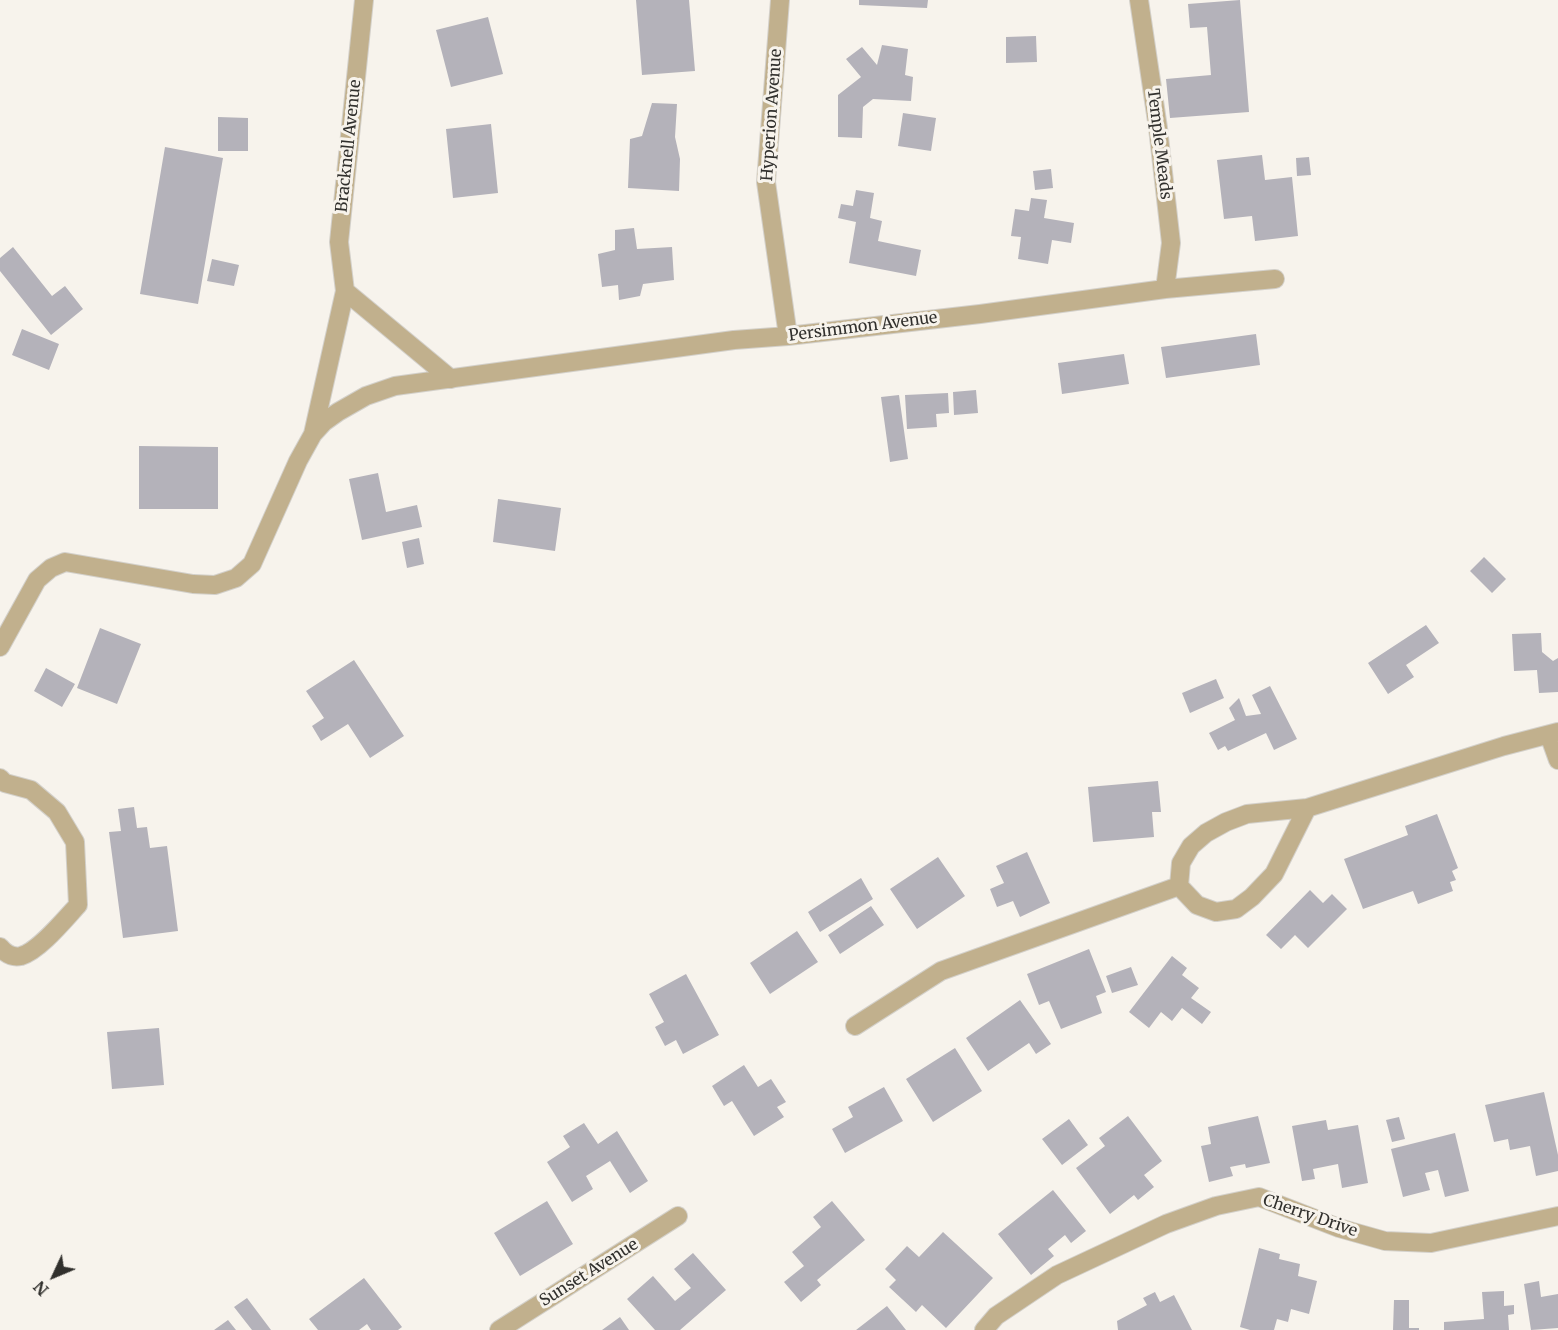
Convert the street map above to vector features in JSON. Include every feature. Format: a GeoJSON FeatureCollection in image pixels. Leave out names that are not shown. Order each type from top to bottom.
{"type":"FeatureCollection","features":[{"type":"Feature","properties":{"kind":"street","name":"Bracknell Avenue"},"geometry":{"type":"LineString","coordinates":[[313,434],[345,291],[339,242],[364,0]]}},
{"type":"Feature","properties":{"kind":"street","name":"Hyperion Avenue"},"geometry":{"type":"LineString","coordinates":[[780,0],[766,182],[788,336]]}},
{"type":"Feature","properties":{"kind":"street","name":"Temple Meads"},"geometry":{"type":"LineString","coordinates":[[1139,0],[1158,128],[1171,243],[1165,289]]}},
{"type":"Feature","properties":{"kind":"street","name":"Persimmon Avenue"},"geometry":{"type":"LineString","coordinates":[[313,434],[338,412],[366,396],[395,386],[722,342],[980,314],[1165,289],[1275,279]]}},
{"type":"Feature","properties":{"kind":"street"},"geometry":{"type":"LineString","coordinates":[[345,291],[451,379]]}},
{"type":"Feature","properties":{"kind":"street"},"geometry":{"type":"LineString","coordinates":[[0,647],[37,580],[51,568],[65,562],[193,584],[215,585],[236,578],[252,564],[298,461],[313,434]]}},
{"type":"Feature","properties":{"kind":"street"},"geometry":{"type":"LineString","coordinates":[[1307,808],[1274,874],[1252,897],[1236,909],[1216,912],[1197,905],[1179,886],[1181,862],[1191,846],[1206,833],[1247,814],[1307,808],[1504,746],[1553,734],[1558,760]]}},
{"type":"Feature","properties":{"kind":"street"},"geometry":{"type":"LineString","coordinates":[[0,778],[4,783],[31,790],[57,812],[75,842],[78,905],[58,927],[34,948],[22,955],[14,956],[5,953],[0,947]]}},
{"type":"Feature","properties":{"kind":"street"},"geometry":{"type":"LineString","coordinates":[[855,1026],[941,972],[1179,886]]}},
{"type":"Feature","properties":{"kind":"street","name":"Cherry Drive"},"geometry":{"type":"LineString","coordinates":[[984,1330],[996,1316],[1057,1275],[1166,1224],[1227,1203],[1259,1197],[1339,1228],[1385,1241],[1431,1243],[1558,1216]]}},
{"type":"Feature","properties":{"kind":"street","name":"Sunset Avenue"},"geometry":{"type":"LineString","coordinates":[[499,1330],[678,1216]]}},
{"type":"Feature","properties":{"kind":"building"},"geometry":{"type":"Polygon","coordinates":[[[636,0],[689,0],[695,71],[642,75],[636,0]]]}},
{"type":"Feature","properties":{"kind":"building"},"geometry":{"type":"Polygon","coordinates":[[[859,0],[928,0],[927,8],[859,5],[859,0]]]}},
{"type":"Feature","properties":{"kind":"building"},"geometry":{"type":"Polygon","coordinates":[[[1240,0],[1249,112],[1170,118],[1166,79],[1211,75],[1207,27],[1190,28],[1188,4],[1240,0]]]}},
{"type":"Feature","properties":{"kind":"building"},"geometry":{"type":"Polygon","coordinates":[[[488,17],[503,74],[451,87],[436,30],[488,17]]]}},
{"type":"Feature","properties":{"kind":"building"},"geometry":{"type":"Polygon","coordinates":[[[1036,36],[1037,62],[1006,63],[1006,37],[1036,36]]]}},
{"type":"Feature","properties":{"kind":"building"},"geometry":{"type":"Polygon","coordinates":[[[882,45],[908,49],[905,75],[913,77],[911,101],[873,99],[863,107],[862,138],[838,137],[838,95],[861,77],[846,59],[862,47],[877,65],[882,45]]]}},
{"type":"Feature","properties":{"kind":"building"},"geometry":{"type":"Polygon","coordinates":[[[652,103],[677,104],[675,137],[680,159],[679,191],[628,188],[630,139],[642,136],[652,103]]]}},
{"type":"Feature","properties":{"kind":"building"},"geometry":{"type":"Polygon","coordinates":[[[903,113],[936,118],[931,151],[898,146],[903,113]]]}},
{"type":"Feature","properties":{"kind":"building"},"geometry":{"type":"Polygon","coordinates":[[[218,117],[248,118],[248,151],[218,151],[218,117]]]}},
{"type":"Feature","properties":{"kind":"building"},"geometry":{"type":"Polygon","coordinates":[[[491,124],[498,193],[453,198],[446,129],[491,124]]]}},
{"type":"Feature","properties":{"kind":"building"},"geometry":{"type":"Polygon","coordinates":[[[165,147],[223,158],[198,304],[140,294],[165,147]]]}},
{"type":"Feature","properties":{"kind":"building"},"geometry":{"type":"Polygon","coordinates":[[[1262,155],[1265,180],[1292,177],[1298,236],[1255,241],[1252,216],[1224,219],[1217,160],[1262,155]]]}},
{"type":"Feature","properties":{"kind":"building"},"geometry":{"type":"Polygon","coordinates":[[[1309,157],[1311,175],[1297,176],[1296,158],[1309,157]]]}},
{"type":"Feature","properties":{"kind":"building"},"geometry":{"type":"Polygon","coordinates":[[[1051,169],[1053,188],[1035,190],[1033,171],[1051,169]]]}},
{"type":"Feature","properties":{"kind":"building"},"geometry":{"type":"Polygon","coordinates":[[[856,190],[874,193],[870,218],[882,221],[878,241],[921,250],[916,276],[849,263],[856,222],[838,218],[841,204],[853,206],[856,190]]]}},
{"type":"Feature","properties":{"kind":"building"},"geometry":{"type":"Polygon","coordinates":[[[1031,198],[1047,200],[1044,218],[1074,223],[1071,243],[1052,240],[1048,264],[1018,259],[1021,237],[1011,236],[1015,209],[1029,211],[1031,198]]]}},
{"type":"Feature","properties":{"kind":"building"},"geometry":{"type":"Polygon","coordinates":[[[634,228],[637,249],[672,247],[674,280],[643,284],[640,296],[619,300],[618,285],[602,287],[598,254],[615,250],[615,230],[634,228]]]}},
{"type":"Feature","properties":{"kind":"building"},"geometry":{"type":"Polygon","coordinates":[[[13,247],[52,296],[65,286],[83,309],[51,335],[0,271],[0,258],[13,247]]]}},
{"type":"Feature","properties":{"kind":"building"},"geometry":{"type":"Polygon","coordinates":[[[212,259],[239,265],[234,286],[207,281],[212,259]]]}},
{"type":"Feature","properties":{"kind":"building"},"geometry":{"type":"Polygon","coordinates":[[[22,329],[59,344],[49,370],[12,355],[22,329]]]}},
{"type":"Feature","properties":{"kind":"building"},"geometry":{"type":"Polygon","coordinates":[[[1256,334],[1260,365],[1166,378],[1161,347],[1256,334]]]}},
{"type":"Feature","properties":{"kind":"building"},"geometry":{"type":"Polygon","coordinates":[[[1124,354],[1129,384],[1062,394],[1058,363],[1124,354]]]}},
{"type":"Feature","properties":{"kind":"building"},"geometry":{"type":"Polygon","coordinates":[[[976,390],[978,413],[954,415],[953,392],[976,390]]]}},
{"type":"Feature","properties":{"kind":"building"},"geometry":{"type":"Polygon","coordinates":[[[948,393],[949,413],[936,414],[937,427],[907,429],[905,395],[948,393]]]}},
{"type":"Feature","properties":{"kind":"building"},"geometry":{"type":"Polygon","coordinates":[[[899,395],[908,459],[890,462],[881,397],[899,395]]]}},
{"type":"Feature","properties":{"kind":"building"},"geometry":{"type":"Polygon","coordinates":[[[139,446],[218,447],[218,509],[139,509],[139,446]]]}},
{"type":"Feature","properties":{"kind":"building"},"geometry":{"type":"Polygon","coordinates":[[[378,473],[386,512],[417,505],[422,527],[362,540],[349,479],[378,473]]]}},
{"type":"Feature","properties":{"kind":"building"},"geometry":{"type":"Polygon","coordinates":[[[498,499],[561,508],[555,551],[493,542],[498,499]]]}},
{"type":"Feature","properties":{"kind":"building"},"geometry":{"type":"Polygon","coordinates":[[[419,538],[424,564],[407,568],[402,542],[419,538]]]}},
{"type":"Feature","properties":{"kind":"building"},"geometry":{"type":"Polygon","coordinates":[[[1484,557],[1506,579],[1492,593],[1470,571],[1484,557]]]}},
{"type":"Feature","properties":{"kind":"building"},"geometry":{"type":"Polygon","coordinates":[[[1426,625],[1439,643],[1406,665],[1414,677],[1388,694],[1368,663],[1426,625]]]}},
{"type":"Feature","properties":{"kind":"building"},"geometry":{"type":"Polygon","coordinates":[[[100,628],[141,644],[117,704],[77,688],[100,628]]]}},
{"type":"Feature","properties":{"kind":"building"},"geometry":{"type":"Polygon","coordinates":[[[1541,633],[1542,652],[1553,661],[1558,658],[1558,692],[1539,693],[1537,670],[1514,671],[1512,634],[1541,633]]]}},
{"type":"Feature","properties":{"kind":"building"},"geometry":{"type":"Polygon","coordinates":[[[354,660],[404,736],[370,758],[348,724],[321,741],[312,726],[324,718],[306,691],[354,660]]]}},
{"type":"Feature","properties":{"kind":"building"},"geometry":{"type":"Polygon","coordinates":[[[46,668],[75,684],[62,707],[34,691],[46,668]]]}},
{"type":"Feature","properties":{"kind":"building"},"geometry":{"type":"Polygon","coordinates":[[[1216,679],[1224,698],[1190,713],[1182,693],[1216,679]]]}},
{"type":"Feature","properties":{"kind":"building"},"geometry":{"type":"Polygon","coordinates":[[[1270,686],[1297,739],[1274,750],[1266,733],[1228,751],[1225,746],[1218,750],[1209,733],[1235,720],[1229,708],[1239,698],[1246,716],[1261,714],[1252,695],[1270,686]]]}},
{"type":"Feature","properties":{"kind":"building"},"geometry":{"type":"Polygon","coordinates":[[[1158,781],[1161,812],[1152,812],[1154,837],[1093,842],[1088,787],[1158,781]]]}},
{"type":"Feature","properties":{"kind":"building"},"geometry":{"type":"Polygon","coordinates":[[[134,807],[137,828],[147,827],[150,848],[167,846],[178,931],[123,938],[109,832],[121,831],[118,809],[134,807]]]}},
{"type":"Feature","properties":{"kind":"building"},"geometry":{"type":"Polygon","coordinates":[[[1437,814],[1458,868],[1452,871],[1456,880],[1450,882],[1453,891],[1418,904],[1413,891],[1363,909],[1344,859],[1408,835],[1405,826],[1437,814]]]}},
{"type":"Feature","properties":{"kind":"building"},"geometry":{"type":"Polygon","coordinates":[[[1027,852],[1050,903],[1020,917],[1013,901],[997,907],[990,889],[1004,883],[996,866],[1027,852]]]}},
{"type":"Feature","properties":{"kind":"building"},"geometry":{"type":"Polygon","coordinates":[[[938,857],[965,896],[917,929],[890,889],[938,857]]]}},
{"type":"Feature","properties":{"kind":"building"},"geometry":{"type":"Polygon","coordinates":[[[861,878],[873,899],[820,932],[808,912],[861,878]]]}},
{"type":"Feature","properties":{"kind":"building"},"geometry":{"type":"Polygon","coordinates":[[[1310,890],[1323,903],[1332,894],[1347,909],[1308,948],[1295,935],[1281,949],[1266,935],[1310,890]]]}},
{"type":"Feature","properties":{"kind":"building"},"geometry":{"type":"Polygon","coordinates":[[[871,906],[884,925],[840,954],[828,935],[871,906]]]}},
{"type":"Feature","properties":{"kind":"building"},"geometry":{"type":"Polygon","coordinates":[[[797,931],[818,962],[770,994],[750,963],[797,931]]]}},
{"type":"Feature","properties":{"kind":"building"},"geometry":{"type":"Polygon","coordinates":[[[1089,949],[1106,992],[1096,996],[1102,1013],[1061,1029],[1049,1001],[1039,1005],[1027,974],[1089,949]]]}},
{"type":"Feature","properties":{"kind":"building"},"geometry":{"type":"Polygon","coordinates":[[[1172,956],[1187,968],[1182,975],[1199,988],[1191,998],[1211,1012],[1202,1024],[1182,1008],[1172,1021],[1161,1012],[1149,1028],[1129,1012],[1172,956]]]}},
{"type":"Feature","properties":{"kind":"building"},"geometry":{"type":"Polygon","coordinates":[[[1131,967],[1138,985],[1112,993],[1106,976],[1131,967]]]}},
{"type":"Feature","properties":{"kind":"building"},"geometry":{"type":"Polygon","coordinates":[[[686,974],[719,1035],[683,1054],[676,1040],[665,1046],[655,1027],[664,1022],[649,994],[686,974]]]}},
{"type":"Feature","properties":{"kind":"building"},"geometry":{"type":"Polygon","coordinates":[[[1020,1000],[1051,1044],[1036,1054],[1029,1043],[988,1071],[966,1038],[1020,1000]]]}},
{"type":"Feature","properties":{"kind":"building"},"geometry":{"type":"Polygon","coordinates":[[[159,1028],[164,1085],[112,1089],[107,1032],[159,1028]]]}},
{"type":"Feature","properties":{"kind":"building"},"geometry":{"type":"Polygon","coordinates":[[[955,1048],[982,1091],[933,1122],[906,1079],[955,1048]]]}},
{"type":"Feature","properties":{"kind":"building"},"geometry":{"type":"Polygon","coordinates":[[[744,1065],[758,1087],[771,1079],[786,1102],[777,1107],[784,1117],[754,1136],[732,1101],[724,1106],[712,1086],[744,1065]]]}},
{"type":"Feature","properties":{"kind":"building"},"geometry":{"type":"Polygon","coordinates":[[[884,1087],[903,1121],[845,1153],[832,1129],[853,1117],[848,1107],[884,1087]]]}},
{"type":"Feature","properties":{"kind":"building"},"geometry":{"type":"Polygon","coordinates":[[[1544,1092],[1558,1155],[1558,1171],[1536,1176],[1530,1146],[1510,1150],[1508,1139],[1494,1142],[1485,1105],[1544,1092]]]}},
{"type":"Feature","properties":{"kind":"building"},"geometry":{"type":"Polygon","coordinates":[[[1128,1116],[1162,1161],[1144,1175],[1154,1187],[1138,1200],[1134,1195],[1110,1214],[1076,1168],[1105,1146],[1099,1138],[1128,1116]]]}},
{"type":"Feature","properties":{"kind":"building"},"geometry":{"type":"Polygon","coordinates":[[[1258,1116],[1270,1163],[1246,1168],[1245,1164],[1230,1167],[1233,1176],[1209,1182],[1201,1146],[1211,1144],[1208,1127],[1258,1116]]]}},
{"type":"Feature","properties":{"kind":"building"},"geometry":{"type":"Polygon","coordinates":[[[1399,1117],[1405,1139],[1392,1142],[1386,1120],[1399,1117]]]}},
{"type":"Feature","properties":{"kind":"building"},"geometry":{"type":"Polygon","coordinates":[[[1069,1119],[1088,1145],[1062,1165],[1042,1139],[1069,1119]]]}},
{"type":"Feature","properties":{"kind":"building"},"geometry":{"type":"Polygon","coordinates":[[[1326,1120],[1328,1130],[1358,1125],[1368,1183],[1342,1188],[1338,1164],[1313,1169],[1315,1179],[1302,1181],[1292,1126],[1326,1120]]]}},
{"type":"Feature","properties":{"kind":"building"},"geometry":{"type":"Polygon","coordinates":[[[584,1123],[598,1144],[617,1131],[648,1181],[630,1193],[610,1161],[586,1176],[593,1189],[572,1202],[547,1162],[570,1147],[563,1136],[584,1123]]]}},
{"type":"Feature","properties":{"kind":"building"},"geometry":{"type":"Polygon","coordinates":[[[1455,1133],[1469,1191],[1445,1197],[1438,1170],[1425,1173],[1430,1190],[1403,1197],[1391,1149],[1455,1133]]]}},
{"type":"Feature","properties":{"kind":"building"},"geometry":{"type":"Polygon","coordinates":[[[1053,1190],[1086,1231],[1071,1243],[1065,1235],[1048,1249],[1054,1256],[1031,1275],[998,1234],[1053,1190]]]}},
{"type":"Feature","properties":{"kind":"building"},"geometry":{"type":"Polygon","coordinates":[[[547,1201],[573,1244],[520,1276],[494,1233],[547,1201]]]}},
{"type":"Feature","properties":{"kind":"building"},"geometry":{"type":"Polygon","coordinates":[[[832,1201],[865,1240],[817,1280],[821,1285],[801,1302],[784,1282],[804,1266],[792,1252],[821,1227],[813,1217],[832,1201]]]}},
{"type":"Feature","properties":{"kind":"building"},"geometry":{"type":"Polygon","coordinates":[[[943,1232],[993,1278],[946,1328],[922,1305],[916,1312],[889,1287],[896,1280],[885,1269],[907,1246],[919,1257],[943,1232]]]}},
{"type":"Feature","properties":{"kind":"building"},"geometry":{"type":"Polygon","coordinates":[[[1259,1248],[1280,1254],[1279,1259],[1300,1264],[1298,1276],[1317,1281],[1309,1314],[1291,1309],[1288,1322],[1277,1319],[1274,1330],[1250,1330],[1240,1327],[1259,1248]]]}},
{"type":"Feature","properties":{"kind":"building"},"geometry":{"type":"Polygon","coordinates":[[[693,1253],[726,1290],[680,1330],[655,1330],[627,1299],[653,1276],[675,1301],[691,1288],[674,1269],[693,1253]]]}},
{"type":"Feature","properties":{"kind":"building"},"geometry":{"type":"Polygon","coordinates":[[[364,1278],[402,1327],[398,1330],[371,1330],[367,1324],[359,1330],[318,1330],[309,1319],[364,1278]]]}},
{"type":"Feature","properties":{"kind":"building"},"geometry":{"type":"Polygon","coordinates":[[[1539,1281],[1541,1297],[1558,1294],[1558,1328],[1531,1330],[1524,1284],[1539,1281]]]}},
{"type":"Feature","properties":{"kind":"building"},"geometry":{"type":"Polygon","coordinates":[[[1504,1291],[1504,1306],[1514,1305],[1514,1314],[1508,1315],[1509,1330],[1444,1330],[1444,1322],[1484,1319],[1482,1292],[1504,1291]]]}},
{"type":"Feature","properties":{"kind":"building"},"geometry":{"type":"Polygon","coordinates":[[[1155,1292],[1160,1302],[1174,1295],[1192,1330],[1118,1330],[1117,1321],[1147,1305],[1143,1298],[1155,1292]]]}},
{"type":"Feature","properties":{"kind":"building"},"geometry":{"type":"Polygon","coordinates":[[[247,1298],[271,1330],[252,1330],[234,1307],[247,1298]]]}},
{"type":"Feature","properties":{"kind":"building"},"geometry":{"type":"Polygon","coordinates":[[[1394,1300],[1409,1300],[1409,1328],[1419,1328],[1419,1330],[1393,1330],[1394,1300]]]}},
{"type":"Feature","properties":{"kind":"building"},"geometry":{"type":"Polygon","coordinates":[[[887,1306],[906,1330],[856,1330],[887,1306]]]}},
{"type":"Feature","properties":{"kind":"building"},"geometry":{"type":"Polygon","coordinates":[[[620,1317],[629,1330],[602,1330],[620,1317]]]}},
{"type":"Feature","properties":{"kind":"building"},"geometry":{"type":"Polygon","coordinates":[[[228,1320],[236,1330],[214,1330],[228,1320]]]}}]}
